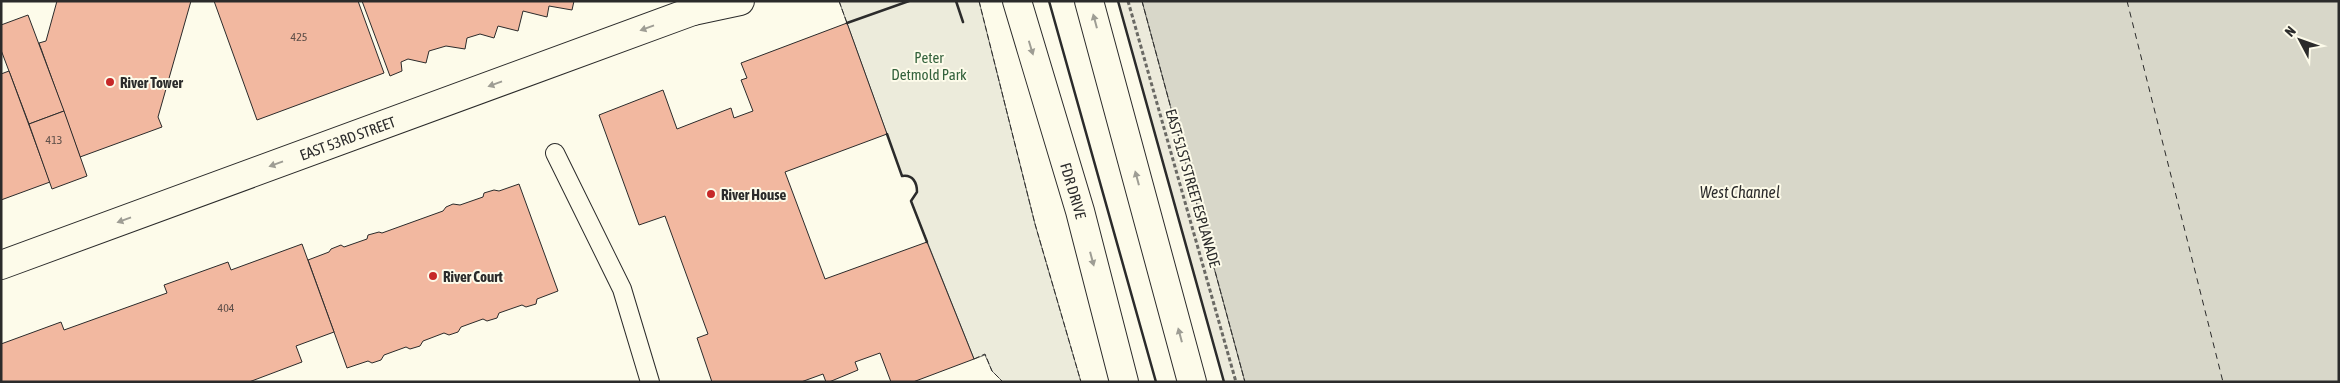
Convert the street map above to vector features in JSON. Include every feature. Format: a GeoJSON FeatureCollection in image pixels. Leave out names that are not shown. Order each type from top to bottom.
{"type":"FeatureCollection","features":[{"type":"Feature","properties":{"kind":"main road","name":"EAST 53RD STREET"},"geometry":{"type":"LineString","coordinates":[[1,265],[693,11],[740,1]]}},
{"type":"Feature","properties":{"kind":"main road","name":"FDR DRIVE"},"geometry":{"type":"LineString","coordinates":[[1017,1],[1080,211],[1124,382]]}},
{"type":"Feature","properties":{"kind":"main road"},"geometry":{"type":"LineString","coordinates":[[1089,1],[1192,382]]}},
{"type":"Feature","properties":{"kind":"lane"},"geometry":{"type":"LineString","coordinates":[[555,154],[622,289],[650,382]]}},
{"type":"Feature","properties":{"kind":"path","name":"EAST 51ST STREET ESPLANADE"},"geometry":{"type":"LineString","coordinates":[[1128,1],[1236,382]]}},
{"type":"Feature","properties":{"kind":"green space","name":"Peter Detmold Park"},"geometry":{"type":"Polygon","coordinates":[[[839,1],[979,1],[1035,224],[1081,382],[1003,382],[992,371],[985,355],[974,359],[911,201],[917,192],[915,182],[909,176],[902,176],[839,1]]]}},
{"type":"Feature","properties":{"kind":"shaded area"},"geometry":{"type":"Polygon","coordinates":[[[1118,1],[1142,1],[1245,382],[1224,382],[1118,1]]]}},
{"type":"Feature","properties":{"kind":"water","name":"West Channel"},"geometry":{"type":"Polygon","coordinates":[[[1142,1],[2339,1],[2339,382],[1245,382],[1142,1]]]}},
{"type":"Feature","properties":{"kind":"building","name":"River Tower"},"geometry":{"type":"Polygon","coordinates":[[[57,1],[191,1],[158,117],[162,127],[80,157],[39,43],[46,41],[57,1]]]}},
{"type":"Feature","properties":{"kind":"building"},"geometry":{"type":"Polygon","coordinates":[[[214,1],[358,1],[384,73],[257,120],[214,1]]]}},
{"type":"Feature","properties":{"kind":"building"},"geometry":{"type":"Polygon","coordinates":[[[362,1],[574,1],[572,10],[549,6],[547,17],[523,11],[518,31],[498,26],[494,38],[480,34],[467,38],[465,49],[446,46],[429,51],[426,63],[408,59],[401,62],[402,71],[390,76],[362,1]]]}},
{"type":"Feature","properties":{"kind":"building"},"geometry":{"type":"Polygon","coordinates":[[[28,15],[64,111],[29,124],[1,50],[1,25],[28,15]]]}},
{"type":"Feature","properties":{"kind":"building","name":"River House"},"geometry":{"type":"Polygon","coordinates":[[[847,23],[887,134],[785,172],[825,279],[927,242],[974,359],[913,382],[891,382],[880,353],[855,362],[858,370],[829,382],[826,382],[823,374],[801,382],[712,382],[697,338],[708,334],[665,216],[639,225],[599,115],[663,90],[677,129],[731,108],[734,118],[753,111],[741,80],[747,78],[741,63],[847,23]]]}},
{"type":"Feature","properties":{"kind":"building"},"geometry":{"type":"Polygon","coordinates":[[[9,71],[50,182],[1,200],[1,74],[9,71]]]}},
{"type":"Feature","properties":{"kind":"building"},"geometry":{"type":"Polygon","coordinates":[[[64,111],[87,176],[52,189],[29,124],[64,111]]]}},
{"type":"Feature","properties":{"kind":"building","name":"River Court"},"geometry":{"type":"Polygon","coordinates":[[[519,184],[558,291],[537,299],[536,304],[526,307],[522,305],[499,313],[497,318],[487,321],[483,319],[461,327],[458,332],[449,335],[444,333],[423,341],[420,346],[410,349],[406,347],[384,355],[381,360],[372,363],[368,361],[347,368],[308,260],[341,245],[344,247],[367,239],[368,235],[382,233],[443,211],[446,207],[453,204],[460,205],[483,197],[484,193],[494,190],[499,191],[519,184]]]}},
{"type":"Feature","properties":{"kind":"building"},"geometry":{"type":"Polygon","coordinates":[[[302,244],[334,332],[296,346],[302,362],[249,382],[1,382],[1,344],[61,322],[64,330],[167,293],[164,285],[228,262],[231,270],[302,244]]]}},
{"type":"Feature","properties":{"kind":"ferry route"},"geometry":{"type":"LineString","coordinates":[[2127,1],[2223,382]]}},
{"type":"Feature","properties":{"kind":"fence"},"geometry":{"type":"LineString","coordinates":[[839,1],[847,23]]}},
{"type":"Feature","properties":{"kind":"fence"},"geometry":{"type":"LineString","coordinates":[[979,1],[1035,224],[1081,382]]}},
{"type":"Feature","properties":{"kind":"fence"},"geometry":{"type":"LineString","coordinates":[[1142,1],[1245,382]]}},
{"type":"Feature","properties":{"kind":"fence"},"geometry":{"type":"LineString","coordinates":[[974,359],[985,354],[992,371],[1003,382]]}},
{"type":"Feature","properties":{"kind":"wall"},"geometry":{"type":"LineString","coordinates":[[847,23],[909,1]]}},
{"type":"Feature","properties":{"kind":"wall"},"geometry":{"type":"LineString","coordinates":[[956,1],[963,22]]}},
{"type":"Feature","properties":{"kind":"wall"},"geometry":{"type":"LineString","coordinates":[[1049,1],[1156,382]]}},
{"type":"Feature","properties":{"kind":"wall"},"geometry":{"type":"LineString","coordinates":[[1118,1],[1224,382]]}},
{"type":"Feature","properties":{"kind":"wall"},"geometry":{"type":"LineString","coordinates":[[887,134],[902,176],[909,176],[915,182],[917,192],[911,201],[927,242]]}},
{"type":"Feature","properties":{"kind":"place","name":"River Tower"},"geometry":{"type":"Point","coordinates":[110,82]}},
{"type":"Feature","properties":{"kind":"place","name":"River House"},"geometry":{"type":"Point","coordinates":[711,194]}},
{"type":"Feature","properties":{"kind":"place","name":"River Court"},"geometry":{"type":"Point","coordinates":[433,276]}}]}
